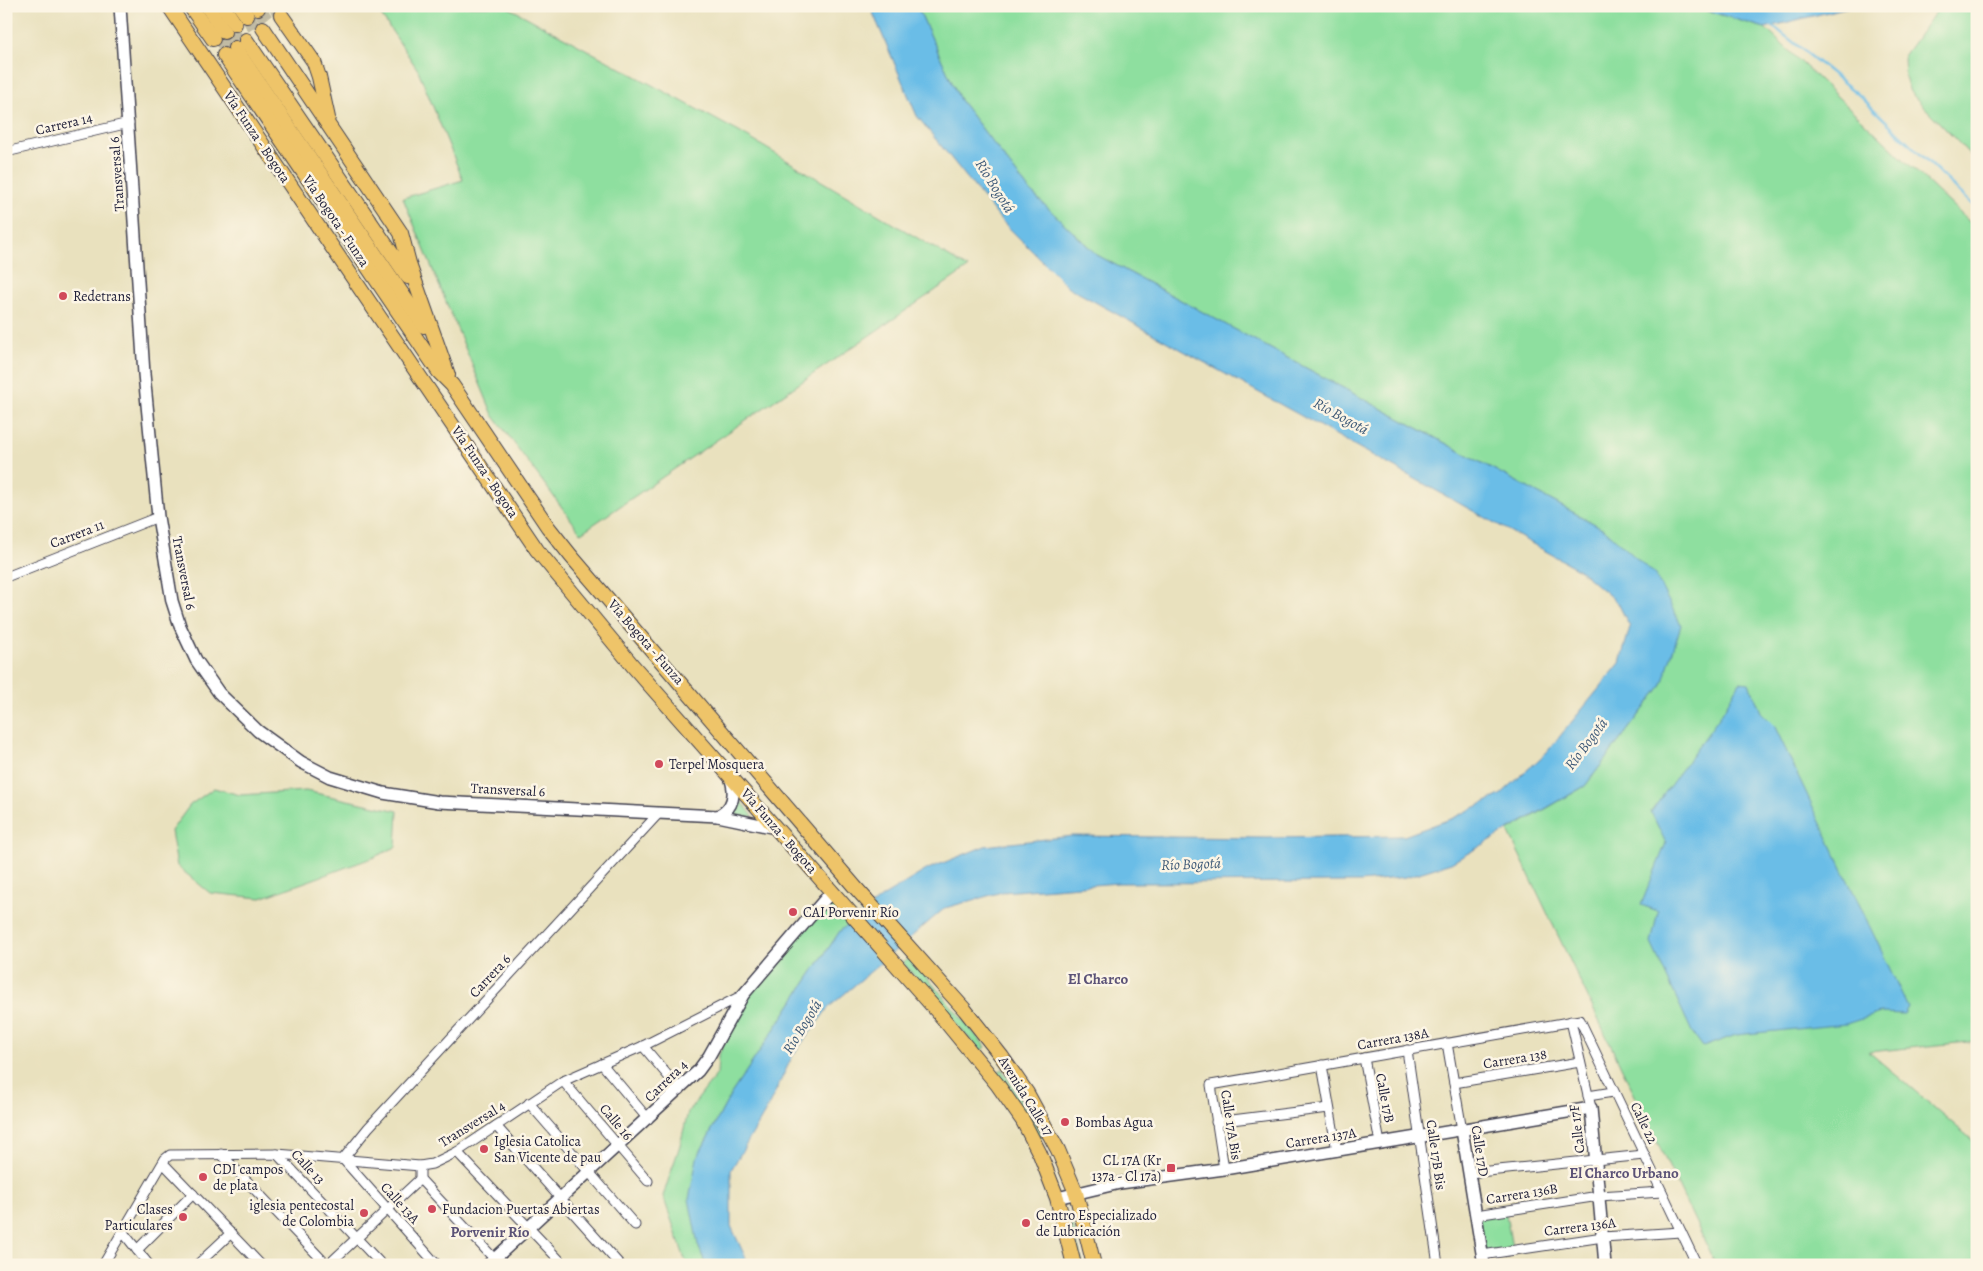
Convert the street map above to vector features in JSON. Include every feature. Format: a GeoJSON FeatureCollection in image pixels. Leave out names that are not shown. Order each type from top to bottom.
{"type":"FeatureCollection","features":[{"type":"Feature","properties":{"kind":"main road","name":"Vía Funza - Bogota"},"geometry":{"type":"LineString","coordinates":[[169,6],[537,550],[730,775],[844,904]]}},
{"type":"Feature","properties":{"kind":"main road"},"geometry":{"type":"LineString","coordinates":[[190,6],[239,19]]}},
{"type":"Feature","properties":{"kind":"main road"},"geometry":{"type":"LineString","coordinates":[[198,6],[239,19]]}},
{"type":"Feature","properties":{"kind":"main road"},"geometry":{"type":"LineString","coordinates":[[207,6],[239,19]]}},
{"type":"Feature","properties":{"kind":"main road"},"geometry":{"type":"LineString","coordinates":[[216,6],[239,19]]}},
{"type":"Feature","properties":{"kind":"main road"},"geometry":{"type":"LineString","coordinates":[[224,6],[239,19]]}},
{"type":"Feature","properties":{"kind":"main road"},"geometry":{"type":"LineString","coordinates":[[232,6],[239,19]]}},
{"type":"Feature","properties":{"kind":"main road","name":"Vía Bogota - Funza"},"geometry":{"type":"LineString","coordinates":[[252,35],[314,62],[330,126]]}},
{"type":"Feature","properties":{"kind":"main road","name":"Vía Bogota - Funza"},"geometry":{"type":"LineString","coordinates":[[252,35],[330,126],[394,220],[401,233],[418,292],[452,386]]}},
{"type":"Feature","properties":{"kind":"main road","name":"Vía Bogota - Funza"},"geometry":{"type":"LineString","coordinates":[[252,35],[404,246]]}},
{"type":"Feature","properties":{"kind":"main road","name":"Vía Bogota - Funza"},"geometry":{"type":"LineString","coordinates":[[252,35],[410,267]]}},
{"type":"Feature","properties":{"kind":"main road","name":"Vía Bogota - Funza"},"geometry":{"type":"LineString","coordinates":[[252,35],[418,292]]}},
{"type":"Feature","properties":{"kind":"main road","name":"Vía Bogota - Funza"},"geometry":{"type":"LineString","coordinates":[[252,35],[426,313]]}},
{"type":"Feature","properties":{"kind":"main road","name":"Vía Bogota - Funza"},"geometry":{"type":"LineString","coordinates":[[252,35],[436,343]]}},
{"type":"Feature","properties":{"kind":"main road","name":"Vía Bogota - Funza"},"geometry":{"type":"LineString","coordinates":[[252,35],[446,370]]}},
{"type":"Feature","properties":{"kind":"main road","name":"Vía Bogota - Funza"},"geometry":{"type":"LineString","coordinates":[[252,35],[434,364],[452,386],[548,527],[855,887],[913,952]]}},
{"type":"Feature","properties":{"kind":"main road"},"geometry":{"type":"LineString","coordinates":[[576,597],[594,583]]}},
{"type":"Feature","properties":{"kind":"main road","name":"Avenida Calle 17"},"geometry":{"type":"LineString","coordinates":[[844,904],[985,1070],[1032,1136],[1057,1198],[1074,1265]]}},
{"type":"Feature","properties":{"kind":"main road","name":"Avenida Calle 17"},"geometry":{"type":"LineString","coordinates":[[913,952],[981,1029],[1027,1093],[1058,1150],[1076,1193],[1094,1265]]}},
{"type":"Feature","properties":{"kind":"main road"},"geometry":{"type":"LineString","coordinates":[[985,1070],[1002,1057]]}},
{"type":"Feature","properties":{"kind":"street","name":"Transversal 6"},"geometry":{"type":"LineString","coordinates":[[120,6],[144,374],[158,517],[172,601],[180,626],[196,660],[219,693],[246,720],[301,762],[343,782],[416,800],[718,816],[776,828]]}},
{"type":"Feature","properties":{"kind":"street","name":"Carrera 14"},"geometry":{"type":"LineString","coordinates":[[6,152],[129,124]]}},
{"type":"Feature","properties":{"kind":"street","name":"Carrera 11"},"geometry":{"type":"LineString","coordinates":[[6,577],[158,517]]}},
{"type":"Feature","properties":{"kind":"street"},"geometry":{"type":"LineString","coordinates":[[718,816],[729,808],[734,796],[730,775]]}},
{"type":"Feature","properties":{"kind":"street","name":"Carrera 6"},"geometry":{"type":"LineString","coordinates":[[343,1159],[368,1128],[658,813]]}},
{"type":"Feature","properties":{"kind":"street","name":"Carrera 4"},"geometry":{"type":"LineString","coordinates":[[494,1263],[528,1228],[680,1090],[709,1056],[743,995],[832,891]]}},
{"type":"Feature","properties":{"kind":"street","name":"Transversal 4"},"geometry":{"type":"LineString","coordinates":[[164,1164],[168,1157],[177,1153],[277,1154],[420,1166],[432,1164],[457,1152],[563,1081],[643,1046],[743,995]]}},
{"type":"Feature","properties":{"kind":"street","name":"Carrera 138A"},"geometry":{"type":"LineString","coordinates":[[1211,1084],[1575,1021]]}},
{"type":"Feature","properties":{"kind":"street","name":"Calle 17F"},"geometry":{"type":"LineString","coordinates":[[1575,1021],[1580,1062],[1591,1108],[1605,1265]]}},
{"type":"Feature","properties":{"kind":"street","name":"Calle 22"},"geometry":{"type":"LineString","coordinates":[[1575,1021],[1613,1092],[1697,1265]]}},
{"type":"Feature","properties":{"kind":"street","name":"Calle 17D"},"geometry":{"type":"LineString","coordinates":[[1447,1043],[1483,1260]]}},
{"type":"Feature","properties":{"kind":"street"},"geometry":{"type":"LineString","coordinates":[[643,1046],[680,1090]]}},
{"type":"Feature","properties":{"kind":"street","name":"Calle 17B Bis"},"geometry":{"type":"LineString","coordinates":[[1407,1050],[1438,1265]]}},
{"type":"Feature","properties":{"kind":"street","name":"Calle 17B"},"geometry":{"type":"LineString","coordinates":[[1364,1058],[1380,1143]]}},
{"type":"Feature","properties":{"kind":"street","name":"Carrera 138"},"geometry":{"type":"LineString","coordinates":[[1454,1083],[1580,1062]]}},
{"type":"Feature","properties":{"kind":"street"},"geometry":{"type":"LineString","coordinates":[[602,1064],[648,1118]]}},
{"type":"Feature","properties":{"kind":"street"},"geometry":{"type":"LineString","coordinates":[[1322,1065],[1337,1150]]}},
{"type":"Feature","properties":{"kind":"street","name":"Calle 16"},"geometry":{"type":"LineString","coordinates":[[563,1081],[648,1181]]}},
{"type":"Feature","properties":{"kind":"street","name":"Calle 17A Bis"},"geometry":{"type":"LineString","coordinates":[[1211,1084],[1224,1169]]}},
{"type":"Feature","properties":{"kind":"street"},"geometry":{"type":"LineString","coordinates":[[1588,1096],[1613,1092]]}},
{"type":"Feature","properties":{"kind":"street"},"geometry":{"type":"LineString","coordinates":[[529,1103],[635,1225]]}},
{"type":"Feature","properties":{"kind":"street"},"geometry":{"type":"LineString","coordinates":[[1216,1122],[1330,1108]]}},
{"type":"Feature","properties":{"kind":"street","name":"Carrera 137A"},"geometry":{"type":"LineString","coordinates":[[1057,1198],[1120,1183],[1224,1169],[1591,1108]]}},
{"type":"Feature","properties":{"kind":"street"},"geometry":{"type":"LineString","coordinates":[[496,1126],[620,1265]]}},
{"type":"Feature","properties":{"kind":"street"},"geometry":{"type":"LineString","coordinates":[[457,1152],[564,1265]]}},
{"type":"Feature","properties":{"kind":"street"},"geometry":{"type":"LineString","coordinates":[[222,1154],[327,1265],[420,1179]]}},
{"type":"Feature","properties":{"kind":"street","name":"Calle 13"},"geometry":{"type":"LineString","coordinates":[[277,1154],[382,1265]]}},
{"type":"Feature","properties":{"kind":"street"},"geometry":{"type":"LineString","coordinates":[[1469,1173],[1595,1158],[1644,1155]]}},
{"type":"Feature","properties":{"kind":"street","name":"Calle 13A"},"geometry":{"type":"LineString","coordinates":[[343,1159],[437,1265]]}},
{"type":"Feature","properties":{"kind":"street"},"geometry":{"type":"LineString","coordinates":[[103,1265],[164,1164],[262,1265]]}},
{"type":"Feature","properties":{"kind":"street"},"geometry":{"type":"LineString","coordinates":[[420,1166],[420,1179],[494,1263]]}},
{"type":"Feature","properties":{"kind":"street","name":"Carrera 136B"},"geometry":{"type":"LineString","coordinates":[[1476,1215],[1599,1196],[1662,1192]]}},
{"type":"Feature","properties":{"kind":"street"},"geometry":{"type":"LineString","coordinates":[[137,1250],[193,1194]]}},
{"type":"Feature","properties":{"kind":"street"},"geometry":{"type":"LineString","coordinates":[[122,1231],[149,1265]]}},
{"type":"Feature","properties":{"kind":"street","name":"Carrera 136A"},"geometry":{"type":"LineString","coordinates":[[1483,1260],[1603,1237],[1681,1232]]}},
{"type":"Feature","properties":{"kind":"street"},"geometry":{"type":"LineString","coordinates":[[197,1265],[231,1233]]}},
{"type":"Feature","properties":{"kind":"green space"},"geometry":{"type":"Polygon","coordinates":[[[375,6],[506,6],[739,132],[968,268],[581,533],[493,415],[403,198],[463,180],[418,70],[375,6]]]}},
{"type":"Feature","properties":{"kind":"green space"},"geometry":{"type":"Polygon","coordinates":[[[917,6],[1691,6],[1765,28],[1977,229],[1977,1041],[1869,1052],[1977,1144],[1977,1265],[1716,1265],[1508,831],[1585,786],[1662,685],[1604,529],[1097,255],[1029,190],[960,100],[917,6]]]}},
{"type":"Feature","properties":{"kind":"green space"},"geometry":{"type":"Polygon","coordinates":[[[1940,6],[1977,6],[1977,162],[1910,92],[1905,78],[1904,56],[1940,6]]]}},
{"type":"Feature","properties":{"kind":"green space"},"geometry":{"type":"Polygon","coordinates":[[[214,788],[240,795],[306,791],[398,811],[396,847],[372,858],[261,898],[210,893],[177,866],[171,831],[190,805],[214,788]]]}},
{"type":"Feature","properties":{"kind":"green space"},"geometry":{"type":"Polygon","coordinates":[[[741,801],[754,817],[734,815],[741,801]]]}},
{"type":"Feature","properties":{"kind":"green space"},"geometry":{"type":"Polygon","coordinates":[[[831,899],[852,922],[840,931],[731,1094],[697,1158],[698,1245],[706,1265],[687,1265],[663,1196],[680,1145],[688,1112],[717,1074],[718,1056],[748,996],[831,899]]]}},
{"type":"Feature","properties":{"kind":"green space"},"geometry":{"type":"Polygon","coordinates":[[[910,957],[986,1047],[980,1051],[903,963],[910,957]]]}},
{"type":"Feature","properties":{"kind":"green space"},"geometry":{"type":"Polygon","coordinates":[[[1002,1069],[1043,1136],[1039,1138],[1014,1096],[996,1073],[1002,1069]]]}},
{"type":"Feature","properties":{"kind":"green space"},"geometry":{"type":"Polygon","coordinates":[[[1071,1214],[1083,1265],[1076,1265],[1064,1216],[1071,1214]]]}},
{"type":"Feature","properties":{"kind":"green space"},"geometry":{"type":"Polygon","coordinates":[[[1506,1214],[1512,1248],[1485,1252],[1479,1218],[1506,1214]]]}},
{"type":"Feature","properties":{"kind":"water","name":"Río Bogotá"},"geometry":{"type":"Polygon","coordinates":[[[870,6],[917,6],[960,100],[1029,190],[1097,255],[1604,529],[1655,575],[1681,625],[1662,685],[1585,786],[1451,863],[1406,877],[1361,882],[1118,883],[1002,892],[945,908],[829,1007],[793,1055],[766,1111],[731,1170],[731,1226],[749,1265],[706,1265],[698,1245],[689,1199],[697,1158],[731,1094],[840,931],[882,897],[928,869],[985,846],[1072,836],[1267,838],[1404,836],[1453,818],[1500,795],[1547,752],[1620,663],[1630,627],[1618,603],[1578,569],[1068,287],[1001,220],[917,116],[870,6]]]}},
{"type":"Feature","properties":{"kind":"water"},"geometry":{"type":"Polygon","coordinates":[[[1691,6],[1852,6],[1765,28],[1691,6]]]}},
{"type":"Feature","properties":{"kind":"water"},"geometry":{"type":"Polygon","coordinates":[[[1740,682],[1749,683],[1761,712],[1774,725],[1908,1007],[1904,1014],[1880,1013],[1846,1024],[1736,1035],[1703,1047],[1692,1032],[1651,943],[1658,911],[1641,905],[1666,843],[1651,812],[1719,718],[1740,682]]]}},
{"type":"Feature","properties":{"kind":"waterway"},"geometry":{"type":"LineString","coordinates":[[1773,26],[1859,95],[1977,209]]}},
{"type":"Feature","properties":{"kind":"tunnel"},"geometry":{"type":"LineString","coordinates":[[275,6],[281,15]]}},
{"type":"Feature","properties":{"kind":"tunnel"},"geometry":{"type":"LineString","coordinates":[[258,8],[269,23]]}},
{"type":"Feature","properties":{"kind":"tunnel"},"geometry":{"type":"LineString","coordinates":[[247,16],[257,32]]}},
{"type":"Feature","properties":{"kind":"tunnel"},"geometry":{"type":"LineString","coordinates":[[230,28],[240,44]]}},
{"type":"Feature","properties":{"kind":"tunnel"},"geometry":{"type":"LineString","coordinates":[[218,36],[229,52]]}},
{"type":"Feature","properties":{"kind":"place","name":"Redetrans"},"geometry":{"type":"Point","coordinates":[63,296]}},
{"type":"Feature","properties":{"kind":"place","name":"Terpel Mosquera"},"geometry":{"type":"Point","coordinates":[659,764]}},
{"type":"Feature","properties":{"kind":"place","name":"CAI Porvenir Río"},"geometry":{"type":"Point","coordinates":[793,912]}},
{"type":"Feature","properties":{"kind":"place","name":"Bombas Agua"},"geometry":{"type":"Point","coordinates":[1065,1122]}},
{"type":"Feature","properties":{"kind":"place","name":"Iglesia Catolica San Vicente de pau"},"geometry":{"type":"Point","coordinates":[484,1149]}},
{"type":"Feature","properties":{"kind":"place","name":"CL 17A (Kr 137a - Cl 17a)"},"geometry":{"type":"Point","coordinates":[1171,1168]}},
{"type":"Feature","properties":{"kind":"place","name":"CDI campos de plata"},"geometry":{"type":"Point","coordinates":[203,1177]}},
{"type":"Feature","properties":{"kind":"place","name":"Fundacion Puertas Abiertas"},"geometry":{"type":"Point","coordinates":[432,1209]}},
{"type":"Feature","properties":{"kind":"place","name":"iglesia pentecostal de Colombia"},"geometry":{"type":"Point","coordinates":[364,1213]}},
{"type":"Feature","properties":{"kind":"place","name":"Clases Particulares"},"geometry":{"type":"Point","coordinates":[183,1217]}},
{"type":"Feature","properties":{"kind":"place","name":"Centro Especializado de Lubricación"},"geometry":{"type":"Point","coordinates":[1026,1223]}},
{"type":"Feature","properties":{"kind":"district","name":"El Charco"},"geometry":{"type":"Point","coordinates":[1098,979]}},
{"type":"Feature","properties":{"kind":"district","name":"El Charco Urbano"},"geometry":{"type":"Point","coordinates":[1624,1173]}},
{"type":"Feature","properties":{"kind":"district","name":"Porvenir Río"},"geometry":{"type":"Point","coordinates":[490,1232]}}]}
